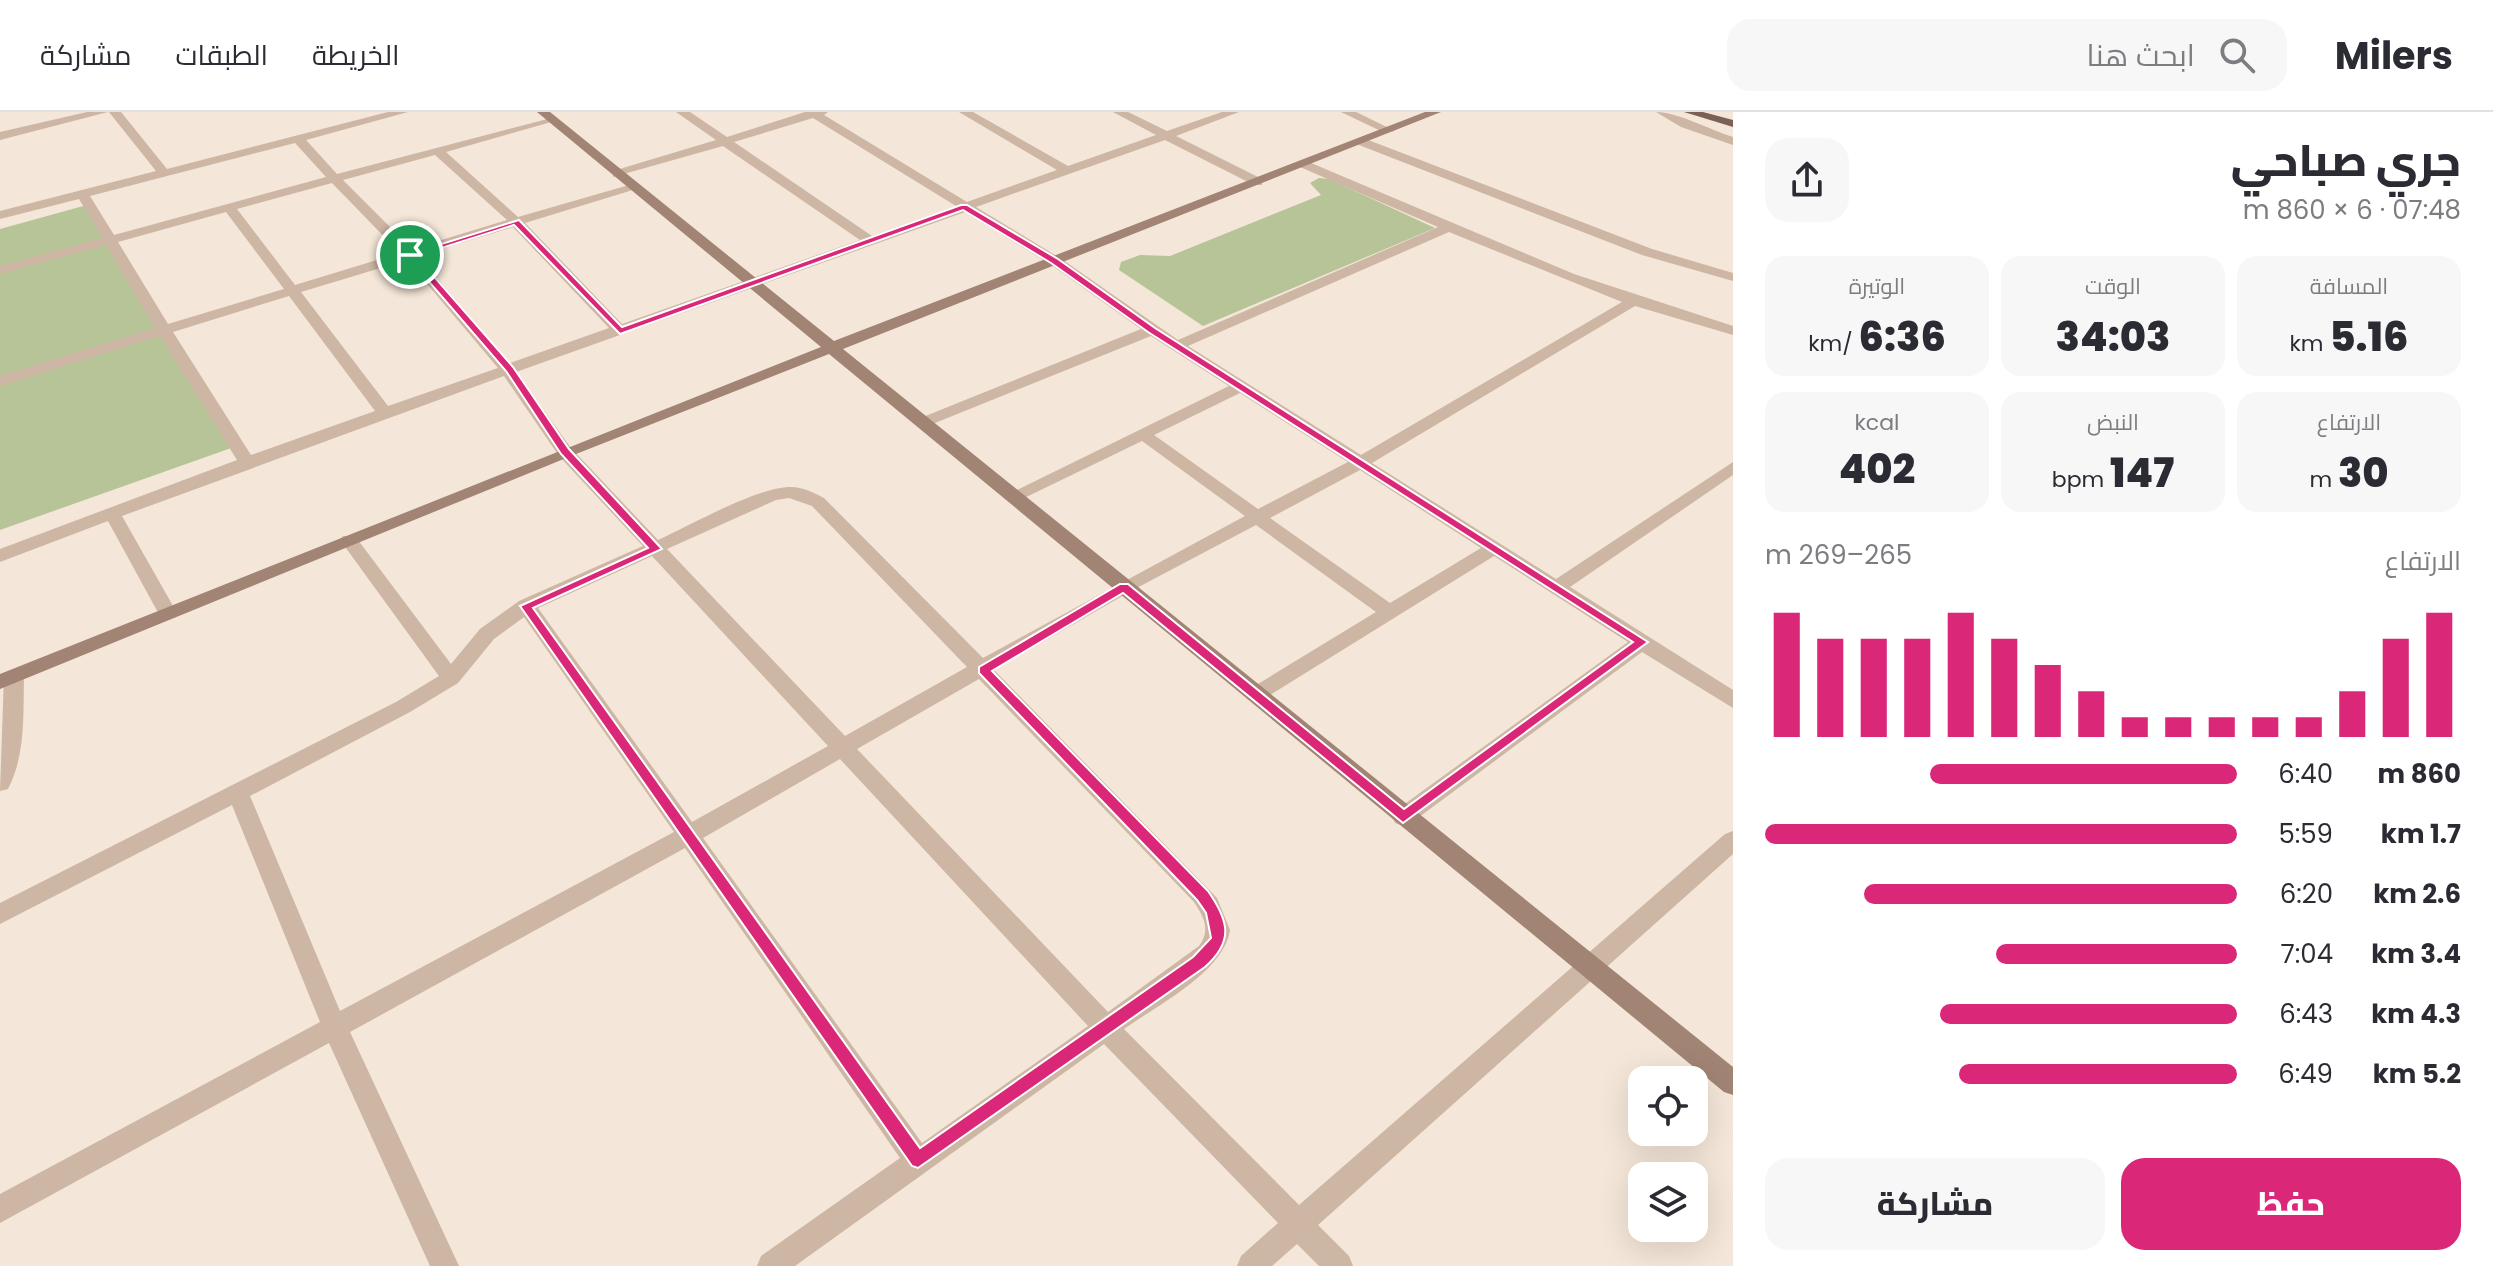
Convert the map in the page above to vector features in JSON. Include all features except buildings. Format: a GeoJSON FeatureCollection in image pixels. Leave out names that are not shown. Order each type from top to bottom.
{"type":"FeatureCollection","features":[{"type":"Feature","properties":{"kind":"main road"},"geometry":{"type":"LineString","coordinates":[[1690,112],[1710,115],[1733,124]]}},
{"type":"Feature","properties":{"kind":"street"},"geometry":{"type":"LineString","coordinates":[[0,136],[102,112]]}},
{"type":"Feature","properties":{"kind":"street"},"geometry":{"type":"LineString","coordinates":[[115,112],[163,172]]}},
{"type":"Feature","properties":{"kind":"street"},"geometry":{"type":"LineString","coordinates":[[0,215],[402,112]]}},
{"type":"Feature","properties":{"kind":"street"},"geometry":{"type":"LineString","coordinates":[[682,112],[871,241]]}},
{"type":"Feature","properties":{"kind":"street"},"geometry":{"type":"LineString","coordinates":[[965,112],[1067,171]]}},
{"type":"Feature","properties":{"kind":"street"},"geometry":{"type":"LineString","coordinates":[[1119,112],[1258,182]]}},
{"type":"Feature","properties":{"kind":"street"},"geometry":{"type":"LineString","coordinates":[[0,556],[247,462],[1233,112]]}},
{"type":"Feature","properties":{"kind":"street"},"geometry":{"type":"LineString","coordinates":[[1347,112],[1389,131]]}},
{"type":"Feature","properties":{"kind":"street"},"geometry":{"type":"LineString","coordinates":[[0,783],[11,748],[7,679],[565,452],[1435,112]]}},
{"type":"Feature","properties":{"kind":"street"},"geometry":{"type":"LineString","coordinates":[[1662,112],[1733,141]]}},
{"type":"Feature","properties":{"kind":"street"},"geometry":{"type":"LineString","coordinates":[[617,174],[816,113],[1055,261],[1176,346],[1733,700]]}},
{"type":"Feature","properties":{"kind":"street"},"geometry":{"type":"LineString","coordinates":[[0,270],[436,149],[547,115],[756,283],[1589,969],[1733,1083]]}},
{"type":"Feature","properties":{"kind":"street"},"geometry":{"type":"LineString","coordinates":[[298,139],[331,178],[410,255],[510,369],[565,452],[1107,1029],[1339,1266]]}},
{"type":"Feature","properties":{"kind":"street"},"geometry":{"type":"LineString","coordinates":[[1363,142],[1647,252],[1733,277]]}},
{"type":"Feature","properties":{"kind":"street"},"geometry":{"type":"LineString","coordinates":[[436,149],[516,222],[620,331]]}},
{"type":"Feature","properties":{"kind":"street"},"geometry":{"type":"LineString","coordinates":[[1304,164],[1632,302],[1733,331]]}},
{"type":"Feature","properties":{"kind":"street"},"geometry":{"type":"LineString","coordinates":[[0,381],[632,186]]}},
{"type":"Feature","properties":{"kind":"street"},"geometry":{"type":"LineString","coordinates":[[82,193],[107,240],[247,462]]}},
{"type":"Feature","properties":{"kind":"street"},"geometry":{"type":"LineString","coordinates":[[228,206],[386,414]]}},
{"type":"Feature","properties":{"kind":"street"},"geometry":{"type":"LineString","coordinates":[[1176,346],[1452,226]]}},
{"type":"Feature","properties":{"kind":"street"},"geometry":{"type":"LineString","coordinates":[[0,1209],[687,836],[1124,587],[1360,463],[1632,302]]}},
{"type":"Feature","properties":{"kind":"street"},"geometry":{"type":"LineString","coordinates":[[924,422],[1152,330]]}},
{"type":"Feature","properties":{"kind":"street"},"geometry":{"type":"LineString","coordinates":[[1014,496],[1240,387]]}},
{"type":"Feature","properties":{"kind":"street"},"geometry":{"type":"LineString","coordinates":[[1143,434],[1390,613]]}},
{"type":"Feature","properties":{"kind":"street"},"geometry":{"type":"LineString","coordinates":[[1557,587],[1733,467]]}},
{"type":"Feature","properties":{"kind":"street"},"geometry":{"type":"LineString","coordinates":[[0,914],[347,739],[451,678],[487,634],[526,606],[770,496],[786,491],[806,494],[818,502],[1202,895],[1213,911],[1219,938],[1214,949],[1107,1029],[771,1266]]}},
{"type":"Feature","properties":{"kind":"street"},"geometry":{"type":"LineString","coordinates":[[112,513],[168,613]]}},
{"type":"Feature","properties":{"kind":"street"},"geometry":{"type":"LineString","coordinates":[[349,540],[451,678]]}},
{"type":"Feature","properties":{"kind":"street"},"geometry":{"type":"LineString","coordinates":[[1255,695],[1496,547]]}},
{"type":"Feature","properties":{"kind":"street"},"geometry":{"type":"LineString","coordinates":[[526,606],[918,1160]]}},
{"type":"Feature","properties":{"kind":"street"},"geometry":{"type":"LineString","coordinates":[[1403,817],[1642,642]]}},
{"type":"Feature","properties":{"kind":"street"},"geometry":{"type":"LineString","coordinates":[[238,794],[335,1028],[445,1266]]}},
{"type":"Feature","properties":{"kind":"street"},"geometry":{"type":"LineString","coordinates":[[1251,1266],[1733,840]]}},
{"type":"Feature","properties":{"kind":"green space"},"geometry":{"type":"Polygon","coordinates":[[[1319,178],[1329,179],[1435,228],[1203,326],[1119,270],[1121,262],[1140,255],[1170,256],[1321,195],[1310,183],[1319,178]]]}},
{"type":"Feature","properties":{"kind":"green space"},"geometry":{"type":"Polygon","coordinates":[[[87,205],[234,447],[0,530],[0,229],[87,205]]]}},
{"type":"Feature","properties":{"kind":"route"},"geometry":{"type":"LineString","coordinates":[[964,207],[1055,261],[1152,330],[1642,642],[1403,817],[1124,587],[983,670],[1202,895],[1213,911],[1219,938],[1214,949],[1199,962],[918,1160],[526,606],[656,549],[565,452],[510,369],[410,255],[516,222],[620,331],[964,207]]}}]}
